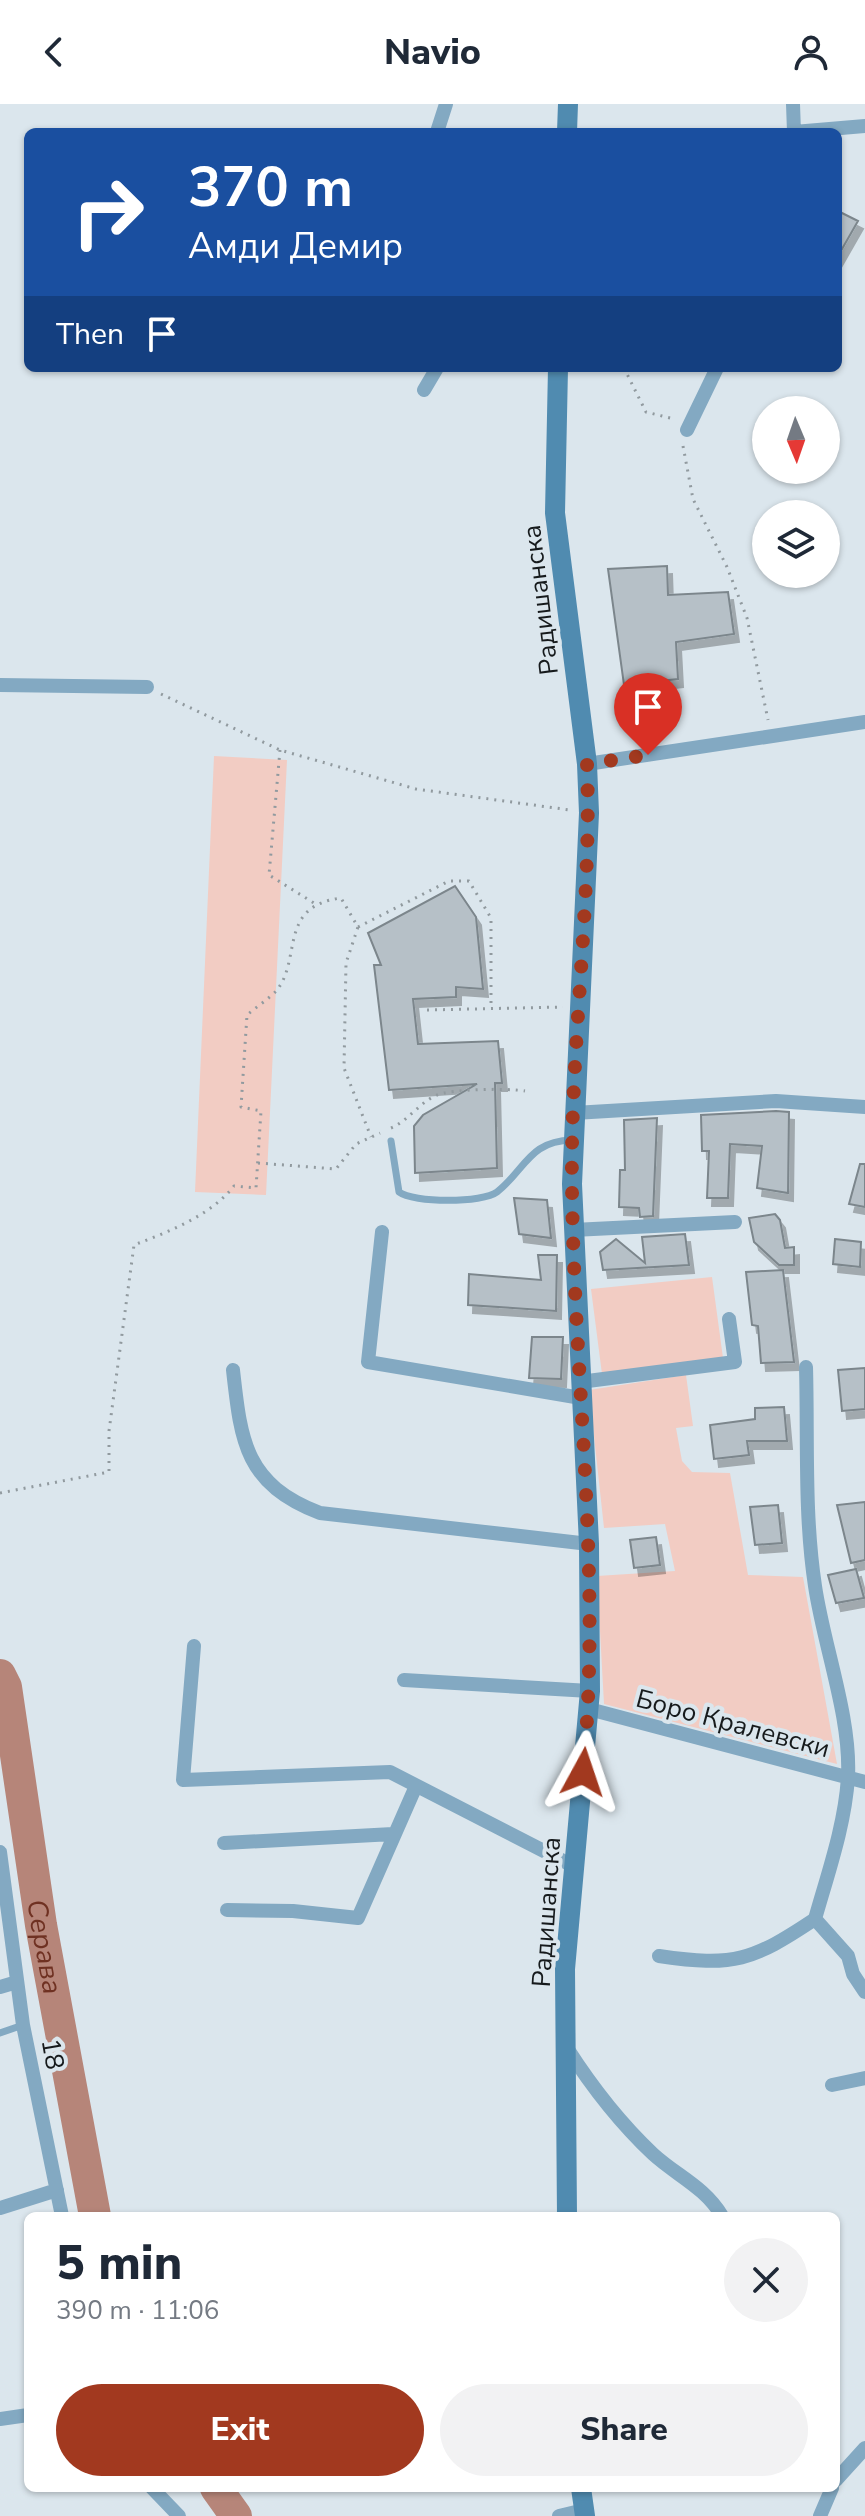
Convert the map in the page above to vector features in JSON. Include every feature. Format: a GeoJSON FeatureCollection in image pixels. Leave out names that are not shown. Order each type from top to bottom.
{"type":"FeatureCollection","features":[{"type":"Feature","properties":{"kind":"street"},"geometry":{"type":"LineString","coordinates":[[438,128],[446,104]]}},
{"type":"Feature","properties":{"kind":"street"},"geometry":{"type":"LineString","coordinates":[[567,128],[568,104]]}},
{"type":"Feature","properties":{"kind":"street"},"geometry":{"type":"LineString","coordinates":[[793,104],[794,128]]}},
{"type":"Feature","properties":{"kind":"street"},"geometry":{"type":"LineString","coordinates":[[841,128],[865,126]]}},
{"type":"Feature","properties":{"kind":"street"},"geometry":{"type":"LineString","coordinates":[[424,390],[435,372]]}},
{"type":"Feature","properties":{"kind":"street","name":"Радишанска"},"geometry":{"type":"LineString","coordinates":[[558,372],[555,513],[587,764],[589,813],[574,1113],[573,1230],[589,1544],[590,1700],[567,1930],[567,2212]]}},
{"type":"Feature","properties":{"kind":"street"},"geometry":{"type":"LineString","coordinates":[[688,427],[715,372]]}},
{"type":"Feature","properties":{"kind":"street"},"geometry":{"type":"LineString","coordinates":[[0,685],[147,687]]}},
{"type":"Feature","properties":{"kind":"street"},"geometry":{"type":"LineString","coordinates":[[587,764],[865,722]]}},
{"type":"Feature","properties":{"kind":"street"},"geometry":{"type":"LineString","coordinates":[[574,1113],[776,1101],[865,1107]]}},
{"type":"Feature","properties":{"kind":"street"},"geometry":{"type":"LineString","coordinates":[[573,1230],[735,1222]]}},
{"type":"Feature","properties":{"kind":"street"},"geometry":{"type":"LineString","coordinates":[[382,1232],[368,1362],[581,1390],[735,1362],[729,1319]]}},
{"type":"Feature","properties":{"kind":"street"},"geometry":{"type":"LineString","coordinates":[[659,1956],[699,1962],[737,1961],[764,1952],[815,1919],[836,1845],[848,1778],[846,1743],[814,1584],[806,1367]]}},
{"type":"Feature","properties":{"kind":"street"},"geometry":{"type":"LineString","coordinates":[[233,1370],[240,1431],[262,1476],[287,1501],[320,1513],[589,1544]]}},
{"type":"Feature","properties":{"kind":"street"},"geometry":{"type":"LineString","coordinates":[[194,1646],[183,1780],[390,1772],[575,1867]]}},
{"type":"Feature","properties":{"kind":"street","name":"Боро Кралевски"},"geometry":{"type":"LineString","coordinates":[[404,1680],[590,1700],[865,1782]]}},
{"type":"Feature","properties":{"kind":"street"},"geometry":{"type":"LineString","coordinates":[[227,1910],[293,1911],[358,1918],[416,1786]]}},
{"type":"Feature","properties":{"kind":"street"},"geometry":{"type":"LineString","coordinates":[[224,1843],[393,1834]]}},
{"type":"Feature","properties":{"kind":"street","name":"18"},"geometry":{"type":"LineString","coordinates":[[0,1852],[23,2025],[61,2212]]}},
{"type":"Feature","properties":{"kind":"street"},"geometry":{"type":"LineString","coordinates":[[815,1919],[848,1956],[853,1974],[865,1992]]}},
{"type":"Feature","properties":{"kind":"street"},"geometry":{"type":"LineString","coordinates":[[848,1956],[865,1952]]}},
{"type":"Feature","properties":{"kind":"street"},"geometry":{"type":"LineString","coordinates":[[0,1987],[17,1982]]}},
{"type":"Feature","properties":{"kind":"street"},"geometry":{"type":"LineString","coordinates":[[565,2044],[613,2114],[656,2156],[706,2192],[719,2212]]}},
{"type":"Feature","properties":{"kind":"street"},"geometry":{"type":"LineString","coordinates":[[832,2085],[865,2078]]}},
{"type":"Feature","properties":{"kind":"street"},"geometry":{"type":"LineString","coordinates":[[0,2208],[57,2190]]}},
{"type":"Feature","properties":{"kind":"street"},"geometry":{"type":"LineString","coordinates":[[0,2419],[24,2416]]}},
{"type":"Feature","properties":{"kind":"street"},"geometry":{"type":"LineString","coordinates":[[840,2476],[865,2448]]}},
{"type":"Feature","properties":{"kind":"street"},"geometry":{"type":"LineString","coordinates":[[156,2492],[179,2516]]}},
{"type":"Feature","properties":{"kind":"street"},"geometry":{"type":"LineString","coordinates":[[559,2516],[584,2513],[581,2492]]}},
{"type":"Feature","properties":{"kind":"street"},"geometry":{"type":"LineString","coordinates":[[820,2516],[830,2492]]}},
{"type":"Feature","properties":{"kind":"lane"},"geometry":{"type":"LineString","coordinates":[[391,1141],[399,1192],[419,1201],[490,1195],[544,1145],[573,1140]]}},
{"type":"Feature","properties":{"kind":"lane"},"geometry":{"type":"LineString","coordinates":[[0,2033],[23,2025]]}},
{"type":"Feature","properties":{"kind":"path"},"geometry":{"type":"LineString","coordinates":[[626,372],[646,412],[688,427],[683,447],[693,499],[727,567],[747,618],[771,735]]}},
{"type":"Feature","properties":{"kind":"path"},"geometry":{"type":"LineString","coordinates":[[147,687],[280,750],[416,789],[589,813]]}},
{"type":"Feature","properties":{"kind":"path"},"geometry":{"type":"LineString","coordinates":[[280,750],[269,875],[317,905]]}},
{"type":"Feature","properties":{"kind":"path"},"geometry":{"type":"LineString","coordinates":[[371,1137],[344,1068],[346,963],[358,927],[449,881],[469,881],[491,918],[491,1009]]}},
{"type":"Feature","properties":{"kind":"path"},"geometry":{"type":"LineString","coordinates":[[0,1493],[109,1472],[109,1431],[134,1245],[179,1227],[224,1199],[234,1186],[256,1188],[261,1111],[241,1107],[247,1015],[278,989],[298,923],[322,900],[341,898],[358,927]]}},
{"type":"Feature","properties":{"kind":"path"},"geometry":{"type":"LineString","coordinates":[[427,1010],[581,1007]]}},
{"type":"Feature","properties":{"kind":"path"},"geometry":{"type":"LineString","coordinates":[[258,1163],[336,1169],[356,1144],[404,1123],[437,1095],[508,1088],[525,1091]]}},
{"type":"Feature","properties":{"kind":"shaded area"},"geometry":{"type":"Polygon","coordinates":[[[214,756],[287,760],[266,1195],[195,1192],[214,756]]]}},
{"type":"Feature","properties":{"kind":"shaded area"},"geometry":{"type":"Polygon","coordinates":[[[712,1277],[723,1358],[602,1374],[591,1289],[712,1277]]]}},
{"type":"Feature","properties":{"kind":"shaded area"},"geometry":{"type":"Polygon","coordinates":[[[686,1375],[693,1426],[676,1428],[682,1461],[692,1472],[730,1473],[748,1575],[803,1577],[837,1764],[604,1704],[597,1576],[675,1571],[665,1524],[604,1528],[589,1390],[686,1375]]]}},
{"type":"Feature","properties":{"kind":"building"},"geometry":{"type":"Polygon","coordinates":[[[842,213],[858,221],[842,249],[842,213]]]}},
{"type":"Feature","properties":{"kind":"building"},"geometry":{"type":"Polygon","coordinates":[[[667,566],[668,595],[728,592],[734,634],[676,642],[678,679],[624,685],[608,569],[667,566]]]}},
{"type":"Feature","properties":{"kind":"building"},"geometry":{"type":"Polygon","coordinates":[[[455,886],[476,917],[483,989],[456,987],[456,997],[413,999],[418,1044],[498,1041],[502,1083],[495,1083],[497,1168],[415,1173],[414,1126],[423,1115],[477,1084],[389,1090],[374,965],[381,965],[368,933],[455,886]]]}},
{"type":"Feature","properties":{"kind":"building"},"geometry":{"type":"Polygon","coordinates":[[[789,1112],[788,1193],[757,1188],[762,1146],[730,1144],[728,1198],[707,1198],[709,1151],[702,1151],[701,1115],[789,1112]]]}},
{"type":"Feature","properties":{"kind":"building"},"geometry":{"type":"Polygon","coordinates":[[[657,1118],[653,1216],[640,1217],[639,1208],[619,1207],[620,1170],[625,1170],[624,1120],[657,1118]]]}},
{"type":"Feature","properties":{"kind":"building"},"geometry":{"type":"Polygon","coordinates":[[[860,1164],[865,1164],[865,1207],[849,1204],[860,1164]]]}},
{"type":"Feature","properties":{"kind":"building"},"geometry":{"type":"Polygon","coordinates":[[[514,1198],[547,1200],[551,1238],[519,1234],[514,1198]]]}},
{"type":"Feature","properties":{"kind":"building"},"geometry":{"type":"Polygon","coordinates":[[[775,1214],[780,1220],[785,1248],[794,1247],[794,1265],[779,1265],[754,1242],[749,1218],[775,1214]]]}},
{"type":"Feature","properties":{"kind":"building"},"geometry":{"type":"Polygon","coordinates":[[[685,1234],[689,1265],[603,1270],[600,1252],[616,1239],[645,1263],[642,1237],[685,1234]]]}},
{"type":"Feature","properties":{"kind":"building"},"geometry":{"type":"Polygon","coordinates":[[[835,1239],[861,1242],[860,1267],[833,1264],[835,1239]]]}},
{"type":"Feature","properties":{"kind":"building"},"geometry":{"type":"Polygon","coordinates":[[[538,1255],[557,1255],[556,1311],[468,1305],[469,1274],[541,1280],[538,1255]]]}},
{"type":"Feature","properties":{"kind":"building"},"geometry":{"type":"Polygon","coordinates":[[[783,1270],[794,1362],[761,1363],[758,1326],[752,1325],[746,1272],[783,1270]]]}},
{"type":"Feature","properties":{"kind":"building"},"geometry":{"type":"Polygon","coordinates":[[[532,1337],[563,1337],[561,1379],[529,1378],[532,1337]]]}},
{"type":"Feature","properties":{"kind":"building"},"geometry":{"type":"Polygon","coordinates":[[[865,1368],[865,1409],[842,1411],[838,1370],[865,1368]]]}},
{"type":"Feature","properties":{"kind":"building"},"geometry":{"type":"Polygon","coordinates":[[[784,1407],[787,1441],[747,1441],[749,1455],[714,1459],[710,1425],[755,1419],[755,1408],[784,1407]]]}},
{"type":"Feature","properties":{"kind":"building"},"geometry":{"type":"Polygon","coordinates":[[[865,1502],[865,1560],[851,1563],[837,1505],[865,1502]]]}},
{"type":"Feature","properties":{"kind":"building"},"geometry":{"type":"Polygon","coordinates":[[[778,1505],[782,1543],[755,1545],[750,1507],[778,1505]]]}},
{"type":"Feature","properties":{"kind":"building"},"geometry":{"type":"Polygon","coordinates":[[[656,1537],[660,1565],[634,1568],[630,1540],[656,1537]]]}},
{"type":"Feature","properties":{"kind":"building"},"geometry":{"type":"Polygon","coordinates":[[[856,1569],[864,1598],[836,1603],[828,1575],[856,1569]]]}},
{"type":"Feature","properties":{"kind":"waterway","name":"Серава"},"geometry":{"type":"LineString","coordinates":[[0,1675],[6,1687],[41,1925],[94,2212]]}},
{"type":"Feature","properties":{"kind":"waterway","name":"Серава"},"geometry":{"type":"LineString","coordinates":[[219,2492],[236,2516]]}},
{"type":"Feature","properties":{"kind":"route"},"geometry":{"type":"LineString","coordinates":[[583,1772],[590,1691],[589,1544],[572,1184],[589,813],[587,764],[648,755]]}}]}
